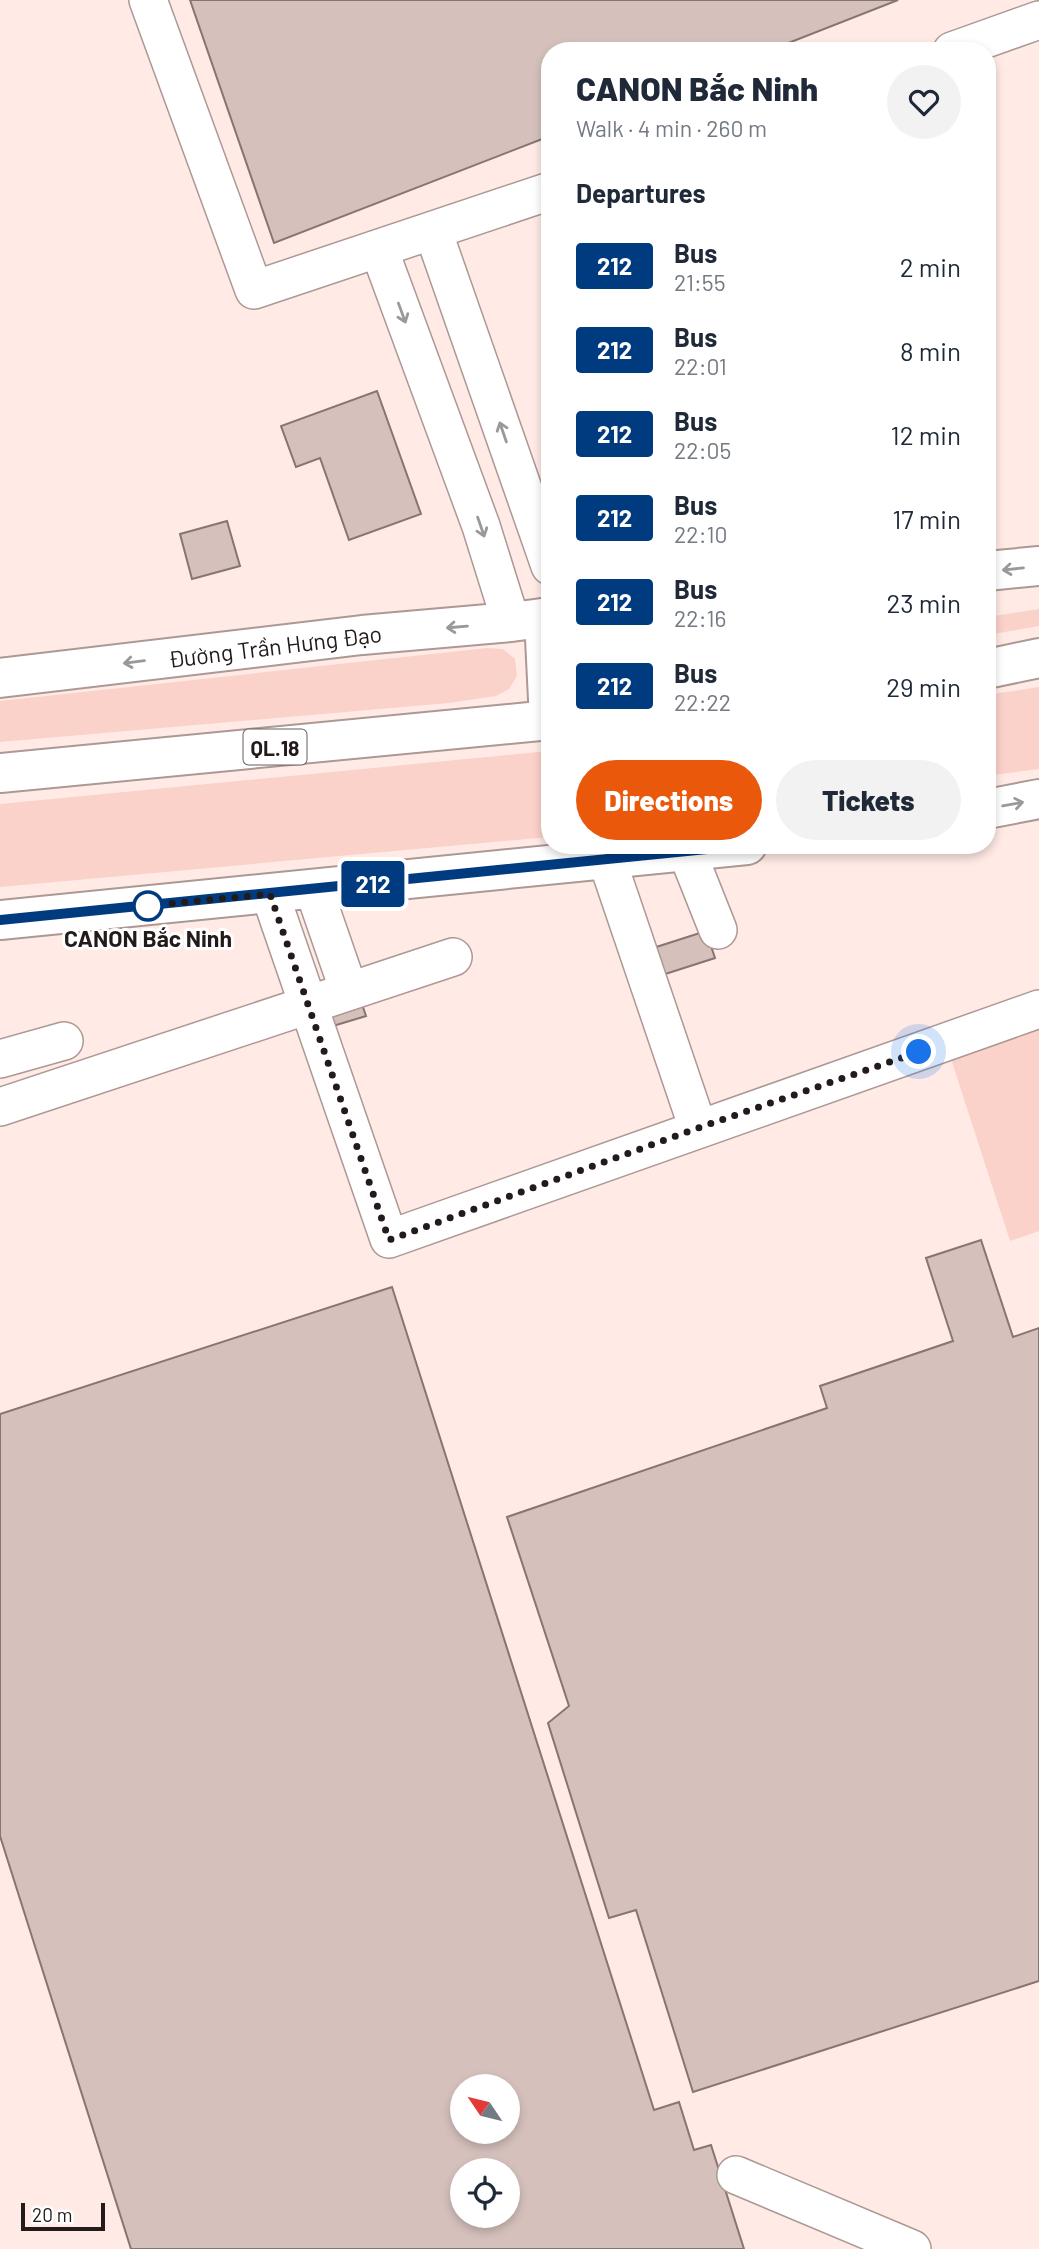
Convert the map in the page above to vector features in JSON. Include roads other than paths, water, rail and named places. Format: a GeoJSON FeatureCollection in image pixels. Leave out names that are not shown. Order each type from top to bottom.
{"type":"FeatureCollection","features":[{"type":"Feature","properties":{"kind":"main road"},"geometry":{"type":"LineString","coordinates":[[996,570],[1039,566]]}},
{"type":"Feature","properties":{"kind":"main road","name":"Đường Trần Hưng Đạo"},"geometry":{"type":"LineString","coordinates":[[0,678],[362,635],[535,619]]}},
{"type":"Feature","properties":{"kind":"main road"},"geometry":{"type":"LineString","coordinates":[[535,619],[541,662]]}},
{"type":"Feature","properties":{"kind":"main road"},"geometry":{"type":"LineString","coordinates":[[996,667],[1039,658]]}},
{"type":"Feature","properties":{"kind":"main road","name":"QL.18"},"geometry":{"type":"LineString","coordinates":[[0,773],[541,721]]}},
{"type":"Feature","properties":{"kind":"main road"},"geometry":{"type":"LineString","coordinates":[[996,807],[1039,799]]}},
{"type":"Feature","properties":{"kind":"main road"},"geometry":{"type":"LineString","coordinates":[[0,920],[667,854]]}},
{"type":"Feature","properties":{"kind":"lane"},"geometry":{"type":"LineString","coordinates":[[148,0],[254,290],[541,194]]}},
{"type":"Feature","properties":{"kind":"lane"},"geometry":{"type":"LineString","coordinates":[[977,42],[1039,20]]}},
{"type":"Feature","properties":{"kind":"lane"},"geometry":{"type":"LineString","coordinates":[[433,231],[541,540]]}},
{"type":"Feature","properties":{"kind":"lane"},"geometry":{"type":"LineString","coordinates":[[379,249],[481,526],[535,619]]}},
{"type":"Feature","properties":{"kind":"lane"},"geometry":{"type":"LineString","coordinates":[[688,854],[718,930]]}},
{"type":"Feature","properties":{"kind":"lane"},"geometry":{"type":"LineString","coordinates":[[607,860],[698,1128]]}},
{"type":"Feature","properties":{"kind":"lane"},"geometry":{"type":"LineString","coordinates":[[314,890],[349,991]]}},
{"type":"Feature","properties":{"kind":"lane"},"geometry":{"type":"LineString","coordinates":[[270,894],[389,1240],[1039,1009]]}},
{"type":"Feature","properties":{"kind":"lane"},"geometry":{"type":"LineString","coordinates":[[0,1107],[453,957]]}},
{"type":"Feature","properties":{"kind":"lane"},"geometry":{"type":"LineString","coordinates":[[0,1059],[64,1041]]}},
{"type":"Feature","properties":{"kind":"lane"},"geometry":{"type":"LineString","coordinates":[[736,2175],[912,2249]]}},
{"type":"Feature","properties":{"kind":"place","name":"CANON Bắc Ninh"},"geometry":{"type":"Point","coordinates":[148,906]}}]}
